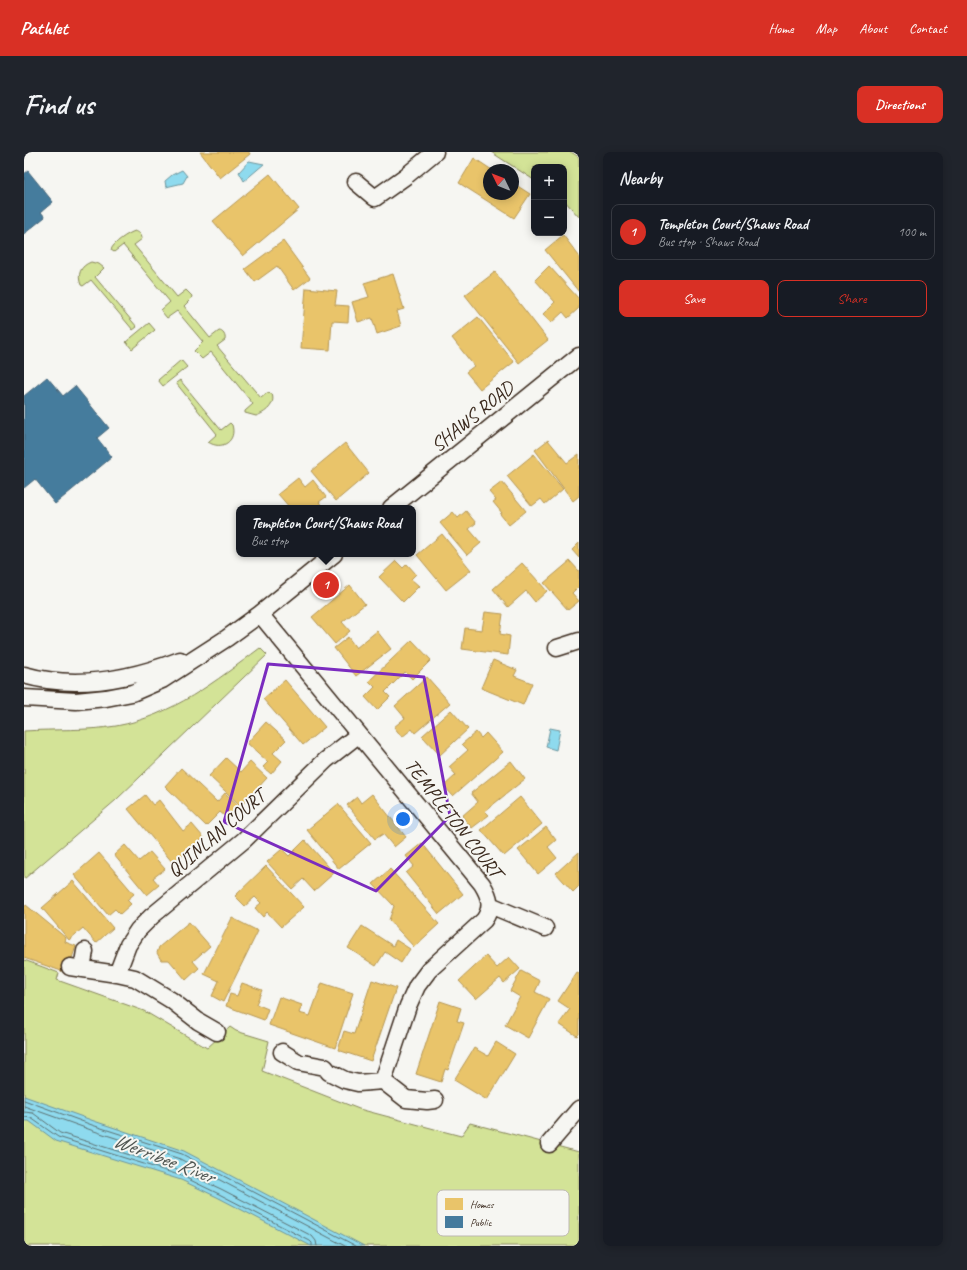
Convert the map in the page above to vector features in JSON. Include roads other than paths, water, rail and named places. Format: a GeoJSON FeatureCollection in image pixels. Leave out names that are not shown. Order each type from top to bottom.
{"type":"FeatureCollection","features":[{"type":"Feature","properties":{"kind":"street"},"geometry":{"type":"LineString","coordinates":[[356,182],[374,198],[406,176],[435,152]]}},
{"type":"Feature","properties":{"kind":"street","name":"SHAWS ROAD"},"geometry":{"type":"LineString","coordinates":[[395,505],[579,356]]}},
{"type":"Feature","properties":{"kind":"street"},"geometry":{"type":"LineString","coordinates":[[24,698],[76,701],[106,698],[132,693],[162,680],[206,650],[228,638],[330,557]]}},
{"type":"Feature","properties":{"kind":"street","name":"TEMPLETON COURT"},"geometry":{"type":"LineString","coordinates":[[260,614],[482,884],[489,897],[489,911],[484,920],[429,970],[417,986],[408,1006],[382,1082]]}},
{"type":"Feature","properties":{"kind":"street"},"geometry":{"type":"LineString","coordinates":[[557,648],[579,641]]}},
{"type":"Feature","properties":{"kind":"street"},"geometry":{"type":"LineString","coordinates":[[24,675],[56,681],[83,682],[108,680],[138,674],[168,665],[206,650]]}},
{"type":"Feature","properties":{"kind":"street","name":"QUINLAN COURT"},"geometry":{"type":"LineString","coordinates":[[117,974],[128,945],[138,930],[152,916],[244,840],[326,760],[358,735]]}},
{"type":"Feature","properties":{"kind":"street"},"geometry":{"type":"LineString","coordinates":[[490,905],[544,928]]}},
{"type":"Feature","properties":{"kind":"street"},"geometry":{"type":"LineString","coordinates":[[85,951],[76,968],[135,978],[173,997],[188,1014],[217,1032]]}},
{"type":"Feature","properties":{"kind":"street"},"geometry":{"type":"LineString","coordinates":[[282,1052],[298,1062],[325,1067],[329,1072],[345,1080],[358,1083],[382,1082],[406,1099],[427,1101],[435,1100]]}},
{"type":"Feature","properties":{"kind":"street"},"geometry":{"type":"LineString","coordinates":[[549,1144],[573,1127],[579,1109]]}},
{"type":"Feature","properties":{"kind":"water"},"geometry":{"type":"Polygon","coordinates":[[[249,161],[264,164],[244,181],[239,172],[249,161]]]}},
{"type":"Feature","properties":{"kind":"water"},"geometry":{"type":"Polygon","coordinates":[[[182,170],[187,176],[183,183],[166,187],[165,181],[172,175],[182,170]]]}},
{"type":"Feature","properties":{"kind":"water"},"geometry":{"type":"Polygon","coordinates":[[[550,728],[560,730],[556,750],[546,747],[550,728]]]}},
{"type":"Feature","properties":{"kind":"water","name":"Werribee River"},"geometry":{"type":"Polygon","coordinates":[[[24,1096],[184,1151],[364,1246],[311,1246],[181,1180],[56,1141],[29,1121],[24,1121],[24,1096]]]}},
{"type":"Feature","properties":{"kind":"place","name":"Templeton Court/Shaws Road"},"geometry":{"type":"Point","coordinates":[326,585]}}]}
